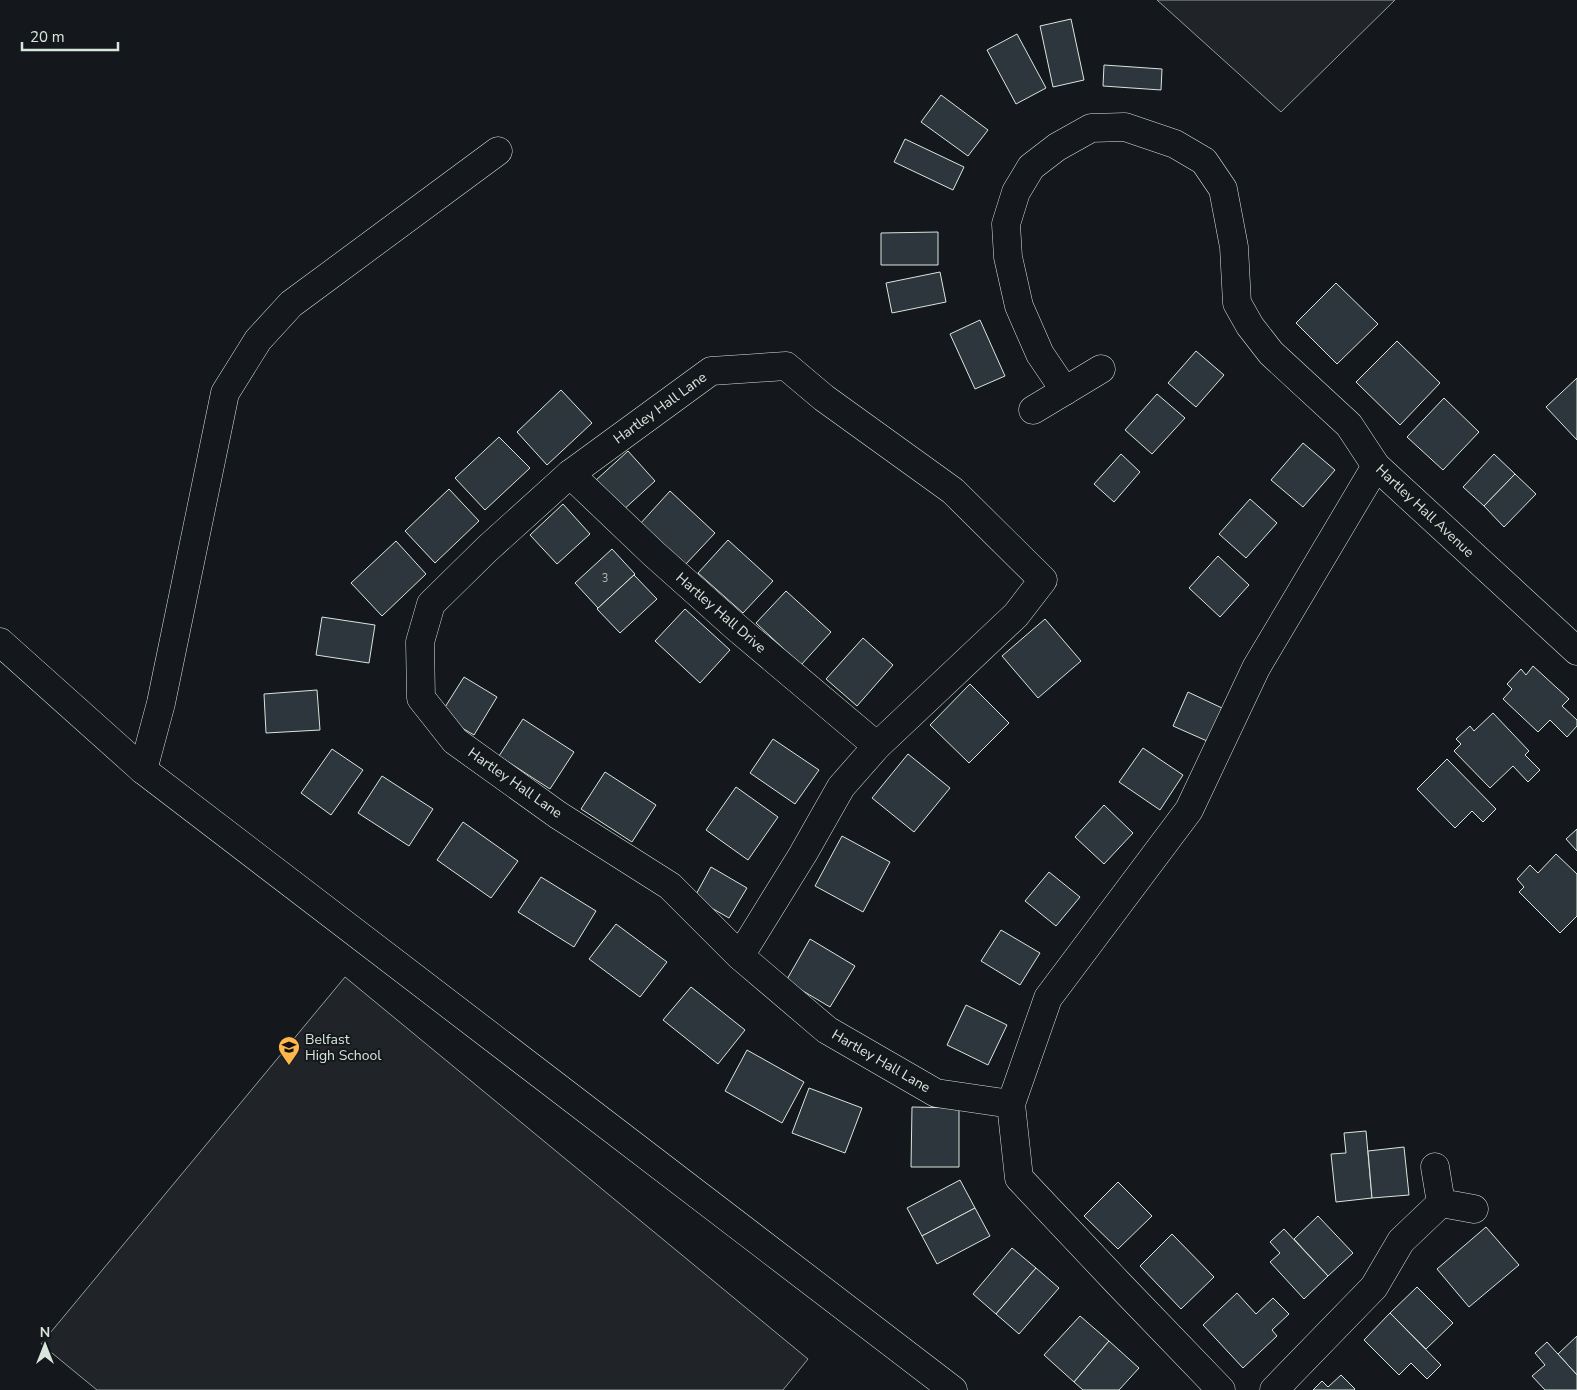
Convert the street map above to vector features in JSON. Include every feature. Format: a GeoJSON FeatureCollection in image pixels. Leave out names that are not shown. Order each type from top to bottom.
{"type":"FeatureCollection","features":[{"type":"Feature","properties":{"kind":"street","name":"Hartley Hall Avenue"},"geometry":{"type":"LineString","coordinates":[[1065,391],[1040,354],[1018,306],[1008,257],[1006,224],[1016,192],[1031,167],[1057,147],[1091,128],[1125,127],[1175,144],[1204,161],[1223,189],[1234,247],[1236,303],[1250,326],[1271,353],[1349,425],[1376,466],[1577,651]]}},
{"type":"Feature","properties":{"kind":"street"},"geometry":{"type":"LineString","coordinates":[[143,770],[162,703],[225,393],[258,340],[291,304],[498,151]]}},
{"type":"Feature","properties":{"kind":"street","name":"Hartley Hall Lane"},"geometry":{"type":"LineString","coordinates":[[740,956],[803,854],[841,787],[877,746],[1016,614],[1043,580],[952,491],[824,398],[786,366],[710,371],[570,474],[487,550],[432,604],[420,642],[422,698],[455,741],[558,814],[670,886],[740,956],[827,1030],[936,1093],[1011,1104]]}},
{"type":"Feature","properties":{"kind":"street"},"geometry":{"type":"LineString","coordinates":[[1034,410],[1101,369]]}},
{"type":"Feature","properties":{"kind":"street"},"geometry":{"type":"LineString","coordinates":[[1221,1390],[1020,1178],[1011,1104],[1048,998],[1189,810],[1256,668],[1376,466]]}},
{"type":"Feature","properties":{"kind":"street","name":"Hartley Hall Drive"},"geometry":{"type":"LineString","coordinates":[[570,474],[654,554],[744,634],[877,746]]}},
{"type":"Feature","properties":{"kind":"street"},"geometry":{"type":"LineString","coordinates":[[0,642],[143,770],[953,1390]]}},
{"type":"Feature","properties":{"kind":"street"},"geometry":{"type":"LineString","coordinates":[[1435,1167],[1440,1203]]}},
{"type":"Feature","properties":{"kind":"street"},"geometry":{"type":"LineString","coordinates":[[1440,1203],[1474,1209]]}},
{"type":"Feature","properties":{"kind":"street"},"geometry":{"type":"LineString","coordinates":[[1274,1390],[1374,1287],[1401,1241],[1440,1203]]}},
{"type":"Feature","properties":{"kind":"shaded area"},"geometry":{"type":"Polygon","coordinates":[[[1157,0],[1395,0],[1281,112],[1157,0]]]}},
{"type":"Feature","properties":{"kind":"shaded area","name":"Belfast High School"},"geometry":{"type":"Polygon","coordinates":[[[345,977],[808,1359],[783,1390],[97,1390],[41,1344],[345,977]]]}},
{"type":"Feature","properties":{"kind":"building"},"geometry":{"type":"Polygon","coordinates":[[[1071,19],[1084,80],[1053,87],[1040,26],[1071,19]]]}},
{"type":"Feature","properties":{"kind":"building"},"geometry":{"type":"Polygon","coordinates":[[[1017,34],[1046,88],[1016,104],[987,50],[1017,34]]]}},
{"type":"Feature","properties":{"kind":"building"},"geometry":{"type":"Polygon","coordinates":[[[1104,65],[1162,69],[1161,90],[1103,86],[1104,65]]]}},
{"type":"Feature","properties":{"kind":"building"},"geometry":{"type":"Polygon","coordinates":[[[941,95],[988,130],[968,156],[921,122],[941,95]]]}},
{"type":"Feature","properties":{"kind":"building"},"geometry":{"type":"Polygon","coordinates":[[[905,139],[964,167],[953,190],[894,162],[905,139]]]}},
{"type":"Feature","properties":{"kind":"building"},"geometry":{"type":"Polygon","coordinates":[[[938,232],[938,265],[881,265],[881,233],[938,232]]]}},
{"type":"Feature","properties":{"kind":"building"},"geometry":{"type":"Polygon","coordinates":[[[940,272],[946,302],[892,313],[886,283],[940,272]]]}},
{"type":"Feature","properties":{"kind":"building"},"geometry":{"type":"Polygon","coordinates":[[[1336,283],[1378,324],[1337,364],[1296,323],[1336,283]]]}},
{"type":"Feature","properties":{"kind":"building"},"geometry":{"type":"Polygon","coordinates":[[[980,320],[1005,376],[975,389],[950,334],[980,320]]]}},
{"type":"Feature","properties":{"kind":"building"},"geometry":{"type":"Polygon","coordinates":[[[1397,341],[1440,383],[1400,425],[1356,382],[1397,341]]]}},
{"type":"Feature","properties":{"kind":"building"},"geometry":{"type":"Polygon","coordinates":[[[1196,351],[1224,375],[1196,407],[1168,383],[1196,351]]]}},
{"type":"Feature","properties":{"kind":"building"},"geometry":{"type":"Polygon","coordinates":[[[1577,378],[1577,440],[1546,407],[1577,378]]]}},
{"type":"Feature","properties":{"kind":"building"},"geometry":{"type":"Polygon","coordinates":[[[561,390],[592,423],[547,465],[517,432],[561,390]]]}},
{"type":"Feature","properties":{"kind":"building"},"geometry":{"type":"Polygon","coordinates":[[[1157,394],[1185,418],[1152,454],[1125,430],[1157,394]]]}},
{"type":"Feature","properties":{"kind":"building"},"geometry":{"type":"Polygon","coordinates":[[[1444,398],[1479,432],[1443,470],[1407,437],[1444,398]]]}},
{"type":"Feature","properties":{"kind":"building"},"geometry":{"type":"Polygon","coordinates":[[[499,437],[530,468],[485,510],[455,478],[499,437]]]}},
{"type":"Feature","properties":{"kind":"building"},"geometry":{"type":"Polygon","coordinates":[[[1303,443],[1335,470],[1303,507],[1271,480],[1303,443]]]}},
{"type":"Feature","properties":{"kind":"building"},"geometry":{"type":"Polygon","coordinates":[[[628,451],[655,481],[622,511],[595,481],[628,451]]]}},
{"type":"Feature","properties":{"kind":"building"},"geometry":{"type":"Polygon","coordinates":[[[1121,454],[1140,472],[1114,502],[1094,484],[1121,454]]]}},
{"type":"Feature","properties":{"kind":"building"},"geometry":{"type":"Polygon","coordinates":[[[1494,454],[1515,474],[1484,506],[1463,487],[1494,454]]]}},
{"type":"Feature","properties":{"kind":"building"},"geometry":{"type":"Polygon","coordinates":[[[1515,474],[1536,494],[1504,527],[1484,506],[1515,474]]]}},
{"type":"Feature","properties":{"kind":"building"},"geometry":{"type":"Polygon","coordinates":[[[449,489],[479,521],[435,563],[405,531],[449,489]]]}},
{"type":"Feature","properties":{"kind":"building"},"geometry":{"type":"Polygon","coordinates":[[[670,491],[715,533],[685,565],[640,524],[670,491]]]}},
{"type":"Feature","properties":{"kind":"building"},"geometry":{"type":"Polygon","coordinates":[[[1250,499],[1277,523],[1246,558],[1219,534],[1250,499]]]}},
{"type":"Feature","properties":{"kind":"building"},"geometry":{"type":"Polygon","coordinates":[[[563,504],[590,534],[557,564],[530,535],[563,504]]]}},
{"type":"Feature","properties":{"kind":"building"},"geometry":{"type":"Polygon","coordinates":[[[728,540],[773,581],[743,613],[698,573],[728,540]]]}},
{"type":"Feature","properties":{"kind":"building"},"geometry":{"type":"Polygon","coordinates":[[[396,541],[426,574],[382,616],[351,583],[396,541]]]}},
{"type":"Feature","properties":{"kind":"building"},"geometry":{"type":"Polygon","coordinates":[[[612,549],[635,574],[598,608],[575,583],[612,549]]]}},
{"type":"Feature","properties":{"kind":"building"},"geometry":{"type":"Polygon","coordinates":[[[1218,556],[1249,585],[1220,617],[1189,588],[1218,556]]]}},
{"type":"Feature","properties":{"kind":"building"},"geometry":{"type":"Polygon","coordinates":[[[634,575],[657,599],[620,633],[597,609],[634,575]]]}},
{"type":"Feature","properties":{"kind":"building"},"geometry":{"type":"Polygon","coordinates":[[[786,591],[831,632],[801,665],[756,623],[786,591]]]}},
{"type":"Feature","properties":{"kind":"building"},"geometry":{"type":"Polygon","coordinates":[[[685,609],[730,650],[700,683],[655,641],[685,609]]]}},
{"type":"Feature","properties":{"kind":"building"},"geometry":{"type":"Polygon","coordinates":[[[322,617],[375,625],[369,663],[316,655],[322,617]]]}},
{"type":"Feature","properties":{"kind":"building"},"geometry":{"type":"Polygon","coordinates":[[[1045,619],[1081,661],[1038,698],[1002,656],[1045,619]]]}},
{"type":"Feature","properties":{"kind":"building"},"geometry":{"type":"Polygon","coordinates":[[[863,638],[893,665],[857,706],[826,679],[863,638]]]}},
{"type":"Feature","properties":{"kind":"building"},"geometry":{"type":"Polygon","coordinates":[[[1533,666],[1569,699],[1562,706],[1577,720],[1577,726],[1567,737],[1550,720],[1538,732],[1503,699],[1512,689],[1507,684],[1521,669],[1526,675],[1533,666]]]}},
{"type":"Feature","properties":{"kind":"building"},"geometry":{"type":"Polygon","coordinates":[[[464,677],[497,697],[474,735],[440,715],[464,677]]]}},
{"type":"Feature","properties":{"kind":"building"},"geometry":{"type":"Polygon","coordinates":[[[970,684],[1009,723],[969,763],[930,725],[970,684]]]}},
{"type":"Feature","properties":{"kind":"building"},"geometry":{"type":"Polygon","coordinates":[[[317,690],[320,730],[266,733],[264,694],[317,690]]]}},
{"type":"Feature","properties":{"kind":"building"},"geometry":{"type":"Polygon","coordinates":[[[1188,692],[1222,708],[1207,741],[1173,726],[1188,692]]]}},
{"type":"Feature","properties":{"kind":"building"},"geometry":{"type":"Polygon","coordinates":[[[1493,713],[1529,751],[1525,755],[1540,770],[1528,782],[1513,766],[1490,788],[1454,751],[1461,744],[1456,739],[1470,726],[1474,731],[1493,713]]]}},
{"type":"Feature","properties":{"kind":"building"},"geometry":{"type":"Polygon","coordinates":[[[523,719],[574,752],[550,789],[499,756],[523,719]]]}},
{"type":"Feature","properties":{"kind":"building"},"geometry":{"type":"Polygon","coordinates":[[[773,739],[819,770],[795,804],[750,773],[773,739]]]}},
{"type":"Feature","properties":{"kind":"building"},"geometry":{"type":"Polygon","coordinates":[[[1143,748],[1183,775],[1160,810],[1119,782],[1143,748]]]}},
{"type":"Feature","properties":{"kind":"building"},"geometry":{"type":"Polygon","coordinates":[[[332,749],[363,770],[331,815],[301,793],[332,749]]]}},
{"type":"Feature","properties":{"kind":"building"},"geometry":{"type":"Polygon","coordinates":[[[908,754],[950,788],[914,832],[872,798],[908,754]]]}},
{"type":"Feature","properties":{"kind":"building"},"geometry":{"type":"Polygon","coordinates":[[[1447,759],[1496,809],[1483,822],[1472,811],[1455,828],[1417,789],[1447,759]]]}},
{"type":"Feature","properties":{"kind":"building"},"geometry":{"type":"Polygon","coordinates":[[[605,772],[656,805],[632,842],[581,809],[605,772]]]}},
{"type":"Feature","properties":{"kind":"building"},"geometry":{"type":"Polygon","coordinates":[[[382,776],[433,809],[409,846],[358,813],[382,776]]]}},
{"type":"Feature","properties":{"kind":"building"},"geometry":{"type":"Polygon","coordinates":[[[736,787],[778,817],[748,860],[706,830],[736,787]]]}},
{"type":"Feature","properties":{"kind":"building"},"geometry":{"type":"Polygon","coordinates":[[[1104,805],[1133,833],[1104,864],[1075,837],[1104,805]]]}},
{"type":"Feature","properties":{"kind":"building"},"geometry":{"type":"Polygon","coordinates":[[[463,822],[518,861],[491,898],[437,860],[463,822]]]}},
{"type":"Feature","properties":{"kind":"building"},"geometry":{"type":"Polygon","coordinates":[[[1577,829],[1577,851],[1566,839],[1577,829]]]}},
{"type":"Feature","properties":{"kind":"building"},"geometry":{"type":"Polygon","coordinates":[[[842,836],[890,862],[863,912],[815,886],[842,836]]]}},
{"type":"Feature","properties":{"kind":"building"},"geometry":{"type":"Polygon","coordinates":[[[1556,854],[1577,874],[1577,916],[1560,933],[1519,892],[1524,887],[1517,879],[1530,865],[1538,873],[1556,854]]]}},
{"type":"Feature","properties":{"kind":"building"},"geometry":{"type":"Polygon","coordinates":[[[711,867],[747,888],[729,918],[694,898],[711,867]]]}},
{"type":"Feature","properties":{"kind":"building"},"geometry":{"type":"Polygon","coordinates":[[[1049,872],[1080,897],[1056,926],[1025,901],[1049,872]]]}},
{"type":"Feature","properties":{"kind":"building"},"geometry":{"type":"Polygon","coordinates":[[[541,877],[596,911],[574,947],[518,912],[541,877]]]}},
{"type":"Feature","properties":{"kind":"building"},"geometry":{"type":"Polygon","coordinates":[[[616,924],[667,962],[640,997],[589,959],[616,924]]]}},
{"type":"Feature","properties":{"kind":"building"},"geometry":{"type":"Polygon","coordinates":[[[1001,930],[1040,953],[1020,985],[981,961],[1001,930]]]}},
{"type":"Feature","properties":{"kind":"building"},"geometry":{"type":"Polygon","coordinates":[[[810,939],[855,966],[830,1007],[786,981],[810,939]]]}},
{"type":"Feature","properties":{"kind":"building"},"geometry":{"type":"Polygon","coordinates":[[[691,987],[745,1030],[718,1064],[663,1020],[691,987]]]}},
{"type":"Feature","properties":{"kind":"building"},"geometry":{"type":"Polygon","coordinates":[[[966,1005],[1007,1025],[988,1065],[947,1045],[966,1005]]]}},
{"type":"Feature","properties":{"kind":"building"},"geometry":{"type":"Polygon","coordinates":[[[747,1050],[804,1082],[782,1123],[725,1091],[747,1050]]]}},
{"type":"Feature","properties":{"kind":"building"},"geometry":{"type":"Polygon","coordinates":[[[809,1088],[862,1108],[845,1153],[792,1133],[809,1088]]]}},
{"type":"Feature","properties":{"kind":"building"},"geometry":{"type":"Polygon","coordinates":[[[912,1107],[959,1108],[959,1167],[911,1167],[912,1107]]]}},
{"type":"Feature","properties":{"kind":"building"},"geometry":{"type":"Polygon","coordinates":[[[1366,1131],[1372,1198],[1336,1202],[1331,1154],[1346,1153],[1344,1133],[1366,1131]]]}},
{"type":"Feature","properties":{"kind":"building"},"geometry":{"type":"Polygon","coordinates":[[[1404,1147],[1409,1195],[1372,1198],[1368,1151],[1404,1147]]]}},
{"type":"Feature","properties":{"kind":"building"},"geometry":{"type":"Polygon","coordinates":[[[960,1180],[975,1208],[922,1236],[907,1208],[960,1180]]]}},
{"type":"Feature","properties":{"kind":"building"},"geometry":{"type":"Polygon","coordinates":[[[1118,1182],[1152,1216],[1118,1249],[1084,1216],[1118,1182]]]}},
{"type":"Feature","properties":{"kind":"building"},"geometry":{"type":"Polygon","coordinates":[[[975,1208],[990,1236],[937,1264],[922,1236],[975,1208]]]}},
{"type":"Feature","properties":{"kind":"building"},"geometry":{"type":"Polygon","coordinates":[[[1318,1216],[1353,1253],[1328,1276],[1294,1239],[1318,1216]]]}},
{"type":"Feature","properties":{"kind":"building"},"geometry":{"type":"Polygon","coordinates":[[[1486,1227],[1519,1265],[1469,1307],[1437,1269],[1486,1227]]]}},
{"type":"Feature","properties":{"kind":"building"},"geometry":{"type":"Polygon","coordinates":[[[1284,1229],[1328,1276],[1304,1299],[1270,1262],[1280,1253],[1270,1242],[1284,1229]]]}},
{"type":"Feature","properties":{"kind":"building"},"geometry":{"type":"Polygon","coordinates":[[[1172,1234],[1214,1277],[1181,1309],[1140,1266],[1172,1234]]]}},
{"type":"Feature","properties":{"kind":"building"},"geometry":{"type":"Polygon","coordinates":[[[1012,1248],[1036,1268],[996,1314],[973,1294],[1012,1248]]]}},
{"type":"Feature","properties":{"kind":"building"},"geometry":{"type":"Polygon","coordinates":[[[1036,1268],[1059,1288],[1019,1334],[996,1314],[1036,1268]]]}},
{"type":"Feature","properties":{"kind":"building"},"geometry":{"type":"Polygon","coordinates":[[[1417,1287],[1453,1323],[1426,1349],[1390,1313],[1417,1287]]]}},
{"type":"Feature","properties":{"kind":"building"},"geometry":{"type":"Polygon","coordinates":[[[1237,1293],[1256,1314],[1273,1298],[1289,1314],[1272,1330],[1277,1336],[1243,1368],[1203,1325],[1237,1293]]]}},
{"type":"Feature","properties":{"kind":"building"},"geometry":{"type":"Polygon","coordinates":[[[1390,1313],[1441,1365],[1427,1379],[1411,1363],[1399,1375],[1364,1340],[1390,1313]]]}},
{"type":"Feature","properties":{"kind":"building"},"geometry":{"type":"Polygon","coordinates":[[[1080,1316],[1109,1341],[1074,1382],[1044,1355],[1080,1316]]]}},
{"type":"Feature","properties":{"kind":"building"},"geometry":{"type":"Polygon","coordinates":[[[1577,1336],[1577,1375],[1558,1354],[1577,1336]]]}},
{"type":"Feature","properties":{"kind":"building"},"geometry":{"type":"Polygon","coordinates":[[[1109,1341],[1139,1368],[1119,1390],[1083,1390],[1074,1382],[1109,1341]]]}},
{"type":"Feature","properties":{"kind":"building"},"geometry":{"type":"Polygon","coordinates":[[[1547,1342],[1577,1375],[1577,1390],[1545,1390],[1532,1376],[1545,1365],[1535,1353],[1547,1342]]]}},
{"type":"Feature","properties":{"kind":"building"},"geometry":{"type":"Polygon","coordinates":[[[1341,1375],[1354,1390],[1313,1390],[1322,1381],[1328,1387],[1341,1375]]]}},
{"type":"Feature","properties":{"kind":"place","name":"Belfast High School"},"geometry":{"type":"Point","coordinates":[289,1066]}}]}
